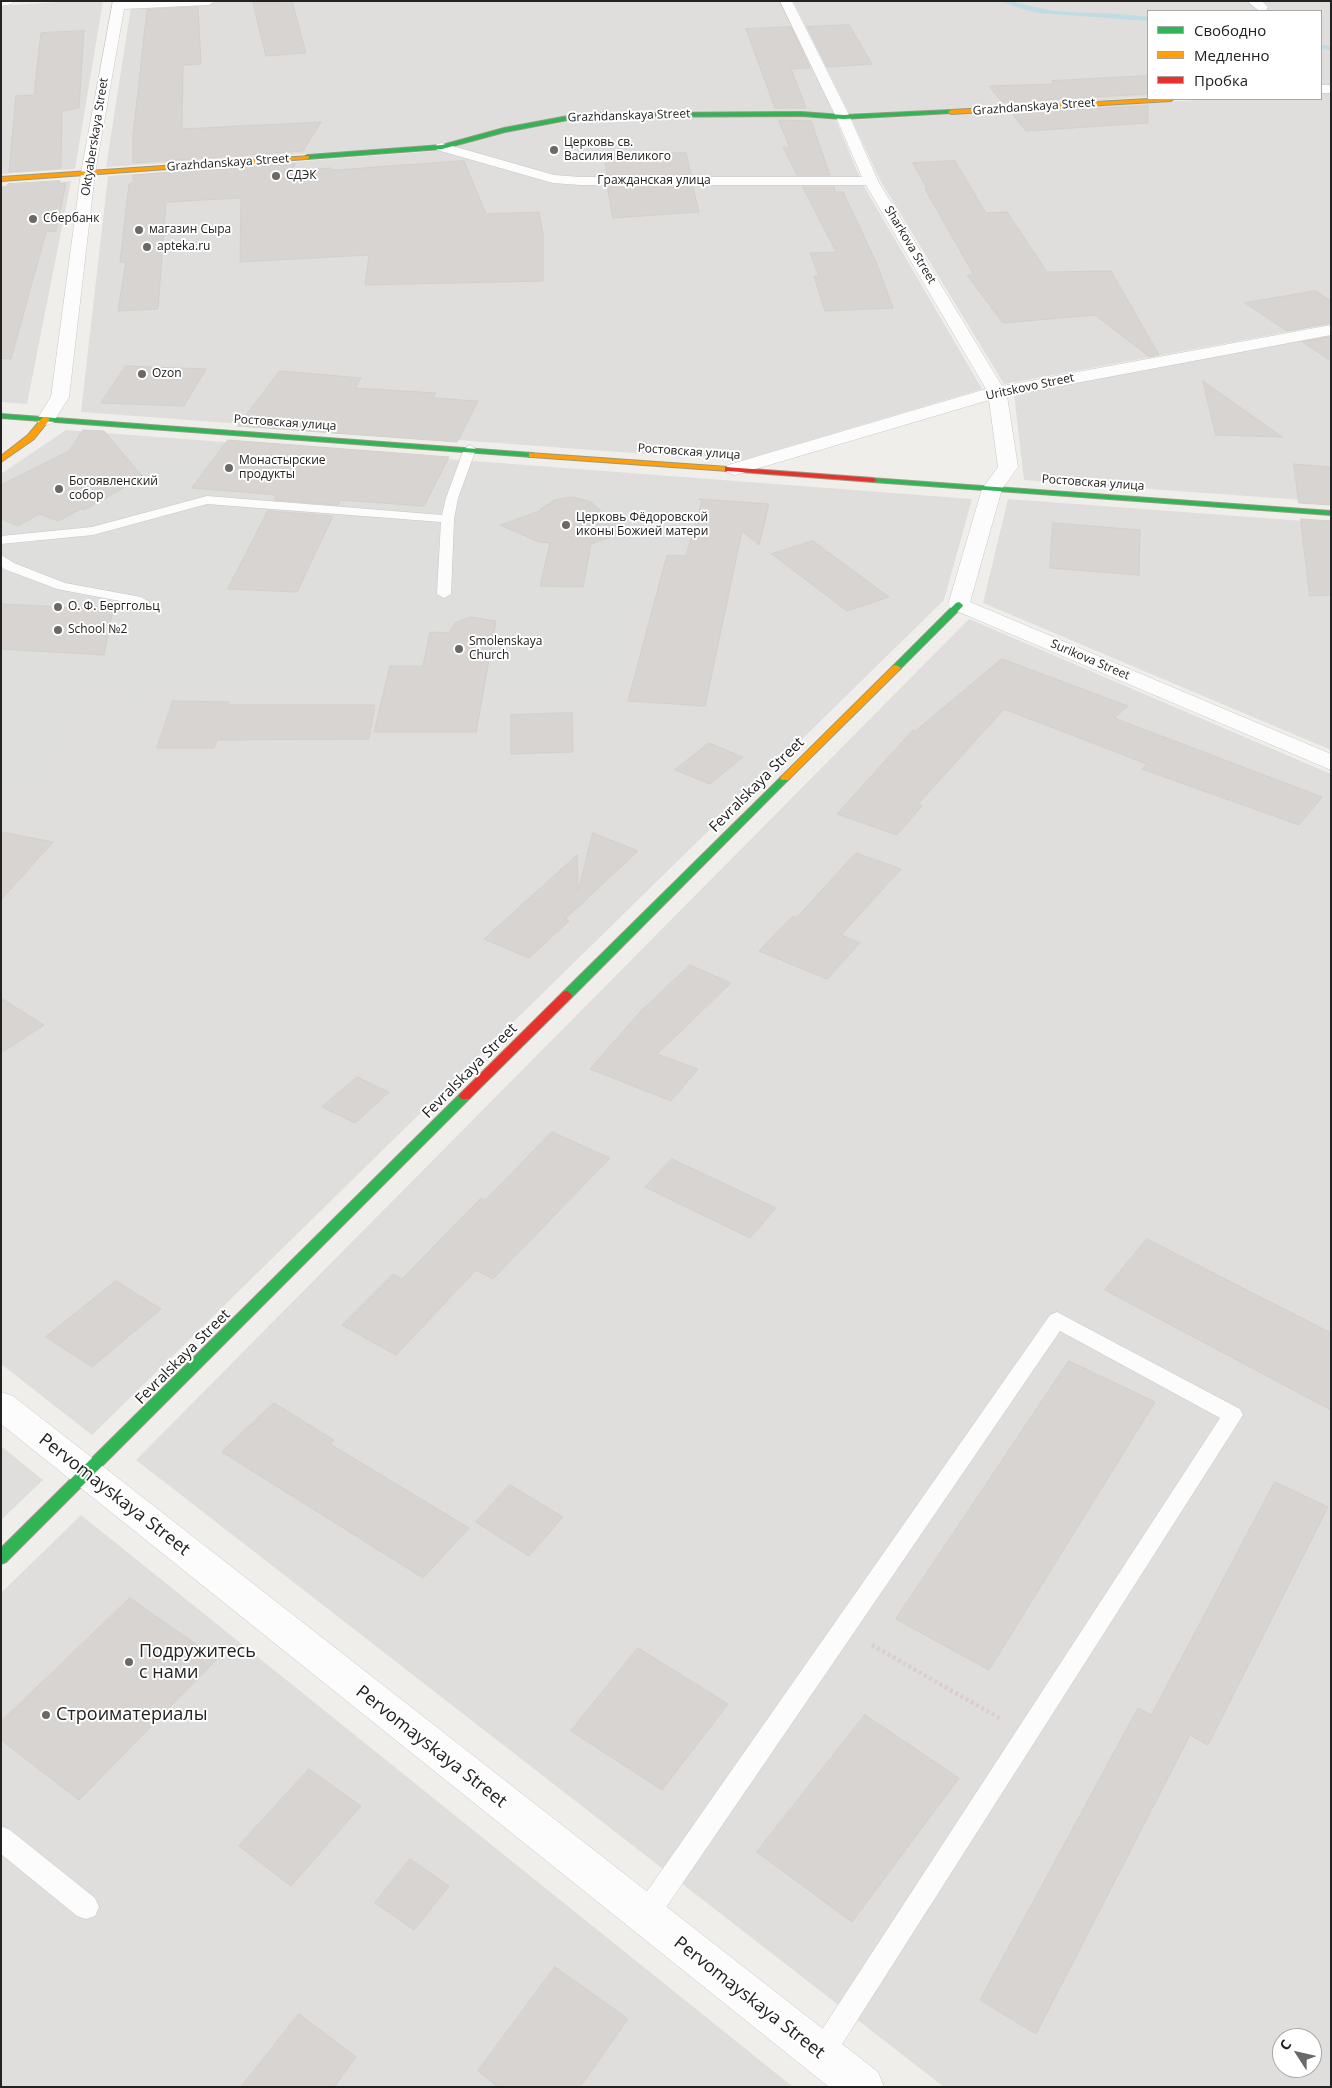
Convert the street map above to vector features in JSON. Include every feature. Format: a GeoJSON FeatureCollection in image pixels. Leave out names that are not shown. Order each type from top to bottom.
{"type":"FeatureCollection","features":[{"type":"Feature","properties":{"kind":"street"},"geometry":{"type":"LineString","coordinates":[[1,2],[8,1]]}},
{"type":"Feature","properties":{"kind":"street"},"geometry":{"type":"LineString","coordinates":[[118,4],[209,1]]}},
{"type":"Feature","properties":{"kind":"street","name":"Sharkova Street"},"geometry":{"type":"LineString","coordinates":[[786,1],[843,117],[871,181],[997,392],[1008,468],[992,490]]}},
{"type":"Feature","properties":{"kind":"street","name":"Oktyaberskaya Street"},"geometry":{"type":"LineString","coordinates":[[46,419],[60,397],[88,173],[118,4]]}},
{"type":"Feature","properties":{"kind":"street","name":"Grazhdanskaya Street"},"geometry":{"type":"LineString","coordinates":[[1,179],[442,147],[504,130],[585,117],[654,113],[801,114],[843,117],[1154,100]]}},
{"type":"Feature","properties":{"kind":"street","name":"Гражданская улица"},"geometry":{"type":"LineString","coordinates":[[442,147],[553,179],[580,181],[871,181]]}},
{"type":"Feature","properties":{"kind":"street","name":"Uritskovo Street"},"geometry":{"type":"LineString","coordinates":[[735,469],[997,392],[1331,330]]}},
{"type":"Feature","properties":{"kind":"street","name":"Ростовская улица"},"geometry":{"type":"LineString","coordinates":[[1,416],[470,449],[992,490],[1331,514]]}},
{"type":"Feature","properties":{"kind":"street"},"geometry":{"type":"LineString","coordinates":[[1,460],[31,437],[46,419]]}},
{"type":"Feature","properties":{"kind":"street"},"geometry":{"type":"LineString","coordinates":[[959,604],[992,490]]}},
{"type":"Feature","properties":{"kind":"street","name":"Surikova Street"},"geometry":{"type":"LineString","coordinates":[[959,604],[1331,762]]}},
{"type":"Feature","properties":{"kind":"street","name":"Fevralskaya Street"},"geometry":{"type":"LineString","coordinates":[[1,1558],[959,604]]}},
{"type":"Feature","properties":{"kind":"street","name":"Pervomayskaya Street"},"geometry":{"type":"LineString","coordinates":[[1,1405],[644,1916],[863,2087]]}},
{"type":"Feature","properties":{"kind":"lane"},"geometry":{"type":"LineString","coordinates":[[444,594],[448,519],[452,498],[470,449]]}},
{"type":"Feature","properties":{"kind":"lane"},"geometry":{"type":"LineString","coordinates":[[1,540],[93,531],[208,500],[448,519]]}},
{"type":"Feature","properties":{"kind":"lane"},"geometry":{"type":"LineString","coordinates":[[1,559],[9,566],[62,586],[141,602]]}},
{"type":"Feature","properties":{"kind":"lane"},"geometry":{"type":"LineString","coordinates":[[644,1916],[1057,1320],[1233,1415],[821,2054]]}},
{"type":"Feature","properties":{"kind":"lane"},"geometry":{"type":"LineString","coordinates":[[1,1838],[86,1907]]}},
{"type":"Feature","properties":{"kind":"path"},"geometry":{"type":"LineString","coordinates":[[843,1628],[1027,1734]]}},
{"type":"Feature","properties":{"kind":"shaded area"},"geometry":{"type":"Polygon","coordinates":[[[103,1],[75,169],[1,174],[1,6],[103,1]]]}},
{"type":"Feature","properties":{"kind":"shaded area"},"geometry":{"type":"Polygon","coordinates":[[[238,1],[780,1],[834,113],[656,110],[608,112],[436,145],[106,167],[131,7],[238,1]]]}},
{"type":"Feature","properties":{"kind":"shaded area"},"geometry":{"type":"Polygon","coordinates":[[[793,1],[1331,1],[1331,86],[1322,86],[1322,10],[1147,10],[1147,97],[952,110],[849,113],[793,1]]]}},
{"type":"Feature","properties":{"kind":"shaded area"},"geometry":{"type":"Polygon","coordinates":[[[1322,92],[1331,92],[1331,324],[1004,384],[880,180],[852,120],[1200,100],[1322,100],[1322,92]]]}},
{"type":"Feature","properties":{"kind":"shaded area"},"geometry":{"type":"Polygon","coordinates":[[[654,116],[835,118],[862,183],[982,389],[740,461],[81,412],[108,176],[437,151],[508,132],[572,121],[654,116]]]}},
{"type":"Feature","properties":{"kind":"shaded area"},"geometry":{"type":"Polygon","coordinates":[[[71,181],[27,404],[1,402],[1,186],[71,181]]]}},
{"type":"Feature","properties":{"kind":"shaded area"},"geometry":{"type":"Polygon","coordinates":[[[1331,334],[1331,502],[1024,480],[1014,394],[1331,334]]]}},
{"type":"Feature","properties":{"kind":"shaded area"},"geometry":{"type":"Polygon","coordinates":[[[66,430],[972,499],[944,600],[92,1435],[1,1364],[1,474],[66,430]]]}},
{"type":"Feature","properties":{"kind":"shaded area"},"geometry":{"type":"Polygon","coordinates":[[[118,453],[124,455],[665,496],[606,696],[569,687],[159,681],[153,697],[80,695],[34,791],[1,788],[1,487],[40,464],[118,453]]]}},
{"type":"Feature","properties":{"kind":"shaded area"},"geometry":{"type":"Polygon","coordinates":[[[1008,499],[1331,523],[1331,750],[983,603],[1008,499]]]}},
{"type":"Feature","properties":{"kind":"shaded area"},"geometry":{"type":"Polygon","coordinates":[[[969,619],[1331,774],[1331,2087],[944,2087],[136,1460],[969,619]]]}},
{"type":"Feature","properties":{"kind":"shaded area"},"geometry":{"type":"Polygon","coordinates":[[[1,1446],[43,1480],[1,1520],[1,1446]]]}},
{"type":"Feature","properties":{"kind":"shaded area"},"geometry":{"type":"Polygon","coordinates":[[[81,1515],[793,2087],[1,2087],[1,1593],[81,1515]]]}},
{"type":"Feature","properties":{"kind":"building"},"geometry":{"type":"Polygon","coordinates":[[[292,1],[306,53],[266,56],[253,3],[292,1]]]}},
{"type":"Feature","properties":{"kind":"building"},"geometry":{"type":"Polygon","coordinates":[[[198,7],[201,64],[183,65],[182,129],[321,122],[303,151],[133,163],[133,136],[147,10],[198,7]]]}},
{"type":"Feature","properties":{"kind":"building"},"geometry":{"type":"Polygon","coordinates":[[[849,25],[872,64],[827,67],[807,27],[849,25]]]}},
{"type":"Feature","properties":{"kind":"building"},"geometry":{"type":"Polygon","coordinates":[[[791,27],[810,68],[791,69],[806,108],[775,108],[746,29],[791,27]]]}},
{"type":"Feature","properties":{"kind":"building"},"geometry":{"type":"Polygon","coordinates":[[[84,31],[79,108],[62,111],[61,168],[9,172],[16,96],[34,95],[41,33],[84,31]]]}},
{"type":"Feature","properties":{"kind":"building"},"geometry":{"type":"Polygon","coordinates":[[[1147,76],[1147,94],[1002,102],[989,86],[1054,84],[1052,81],[1147,76]]]}},
{"type":"Feature","properties":{"kind":"building"},"geometry":{"type":"Polygon","coordinates":[[[1148,106],[1148,123],[1026,131],[1012,114],[1148,106]]]}},
{"type":"Feature","properties":{"kind":"building"},"geometry":{"type":"Polygon","coordinates":[[[779,120],[811,121],[830,175],[797,175],[783,147],[789,147],[779,120]]]}},
{"type":"Feature","properties":{"kind":"building"},"geometry":{"type":"Polygon","coordinates":[[[686,153],[691,175],[607,175],[604,155],[686,153]]]}},
{"type":"Feature","properties":{"kind":"building"},"geometry":{"type":"Polygon","coordinates":[[[464,161],[486,214],[539,212],[543,234],[543,281],[365,285],[369,255],[240,262],[241,198],[166,202],[158,309],[118,311],[126,262],[120,262],[129,184],[133,183],[133,175],[296,164],[291,170],[331,168],[331,170],[464,161]]]}},
{"type":"Feature","properties":{"kind":"building"},"geometry":{"type":"Polygon","coordinates":[[[955,161],[986,213],[1007,212],[1047,272],[1111,271],[1159,355],[1150,357],[1095,315],[1003,323],[967,275],[974,275],[925,189],[927,189],[913,163],[955,161]]]}},
{"type":"Feature","properties":{"kind":"building"},"geometry":{"type":"Polygon","coordinates":[[[60,181],[60,184],[66,183],[56,231],[46,232],[11,359],[1,358],[1,187],[7,187],[8,184],[60,181]]]}},
{"type":"Feature","properties":{"kind":"building"},"geometry":{"type":"Polygon","coordinates":[[[608,187],[693,187],[699,212],[613,218],[608,187]]]}},
{"type":"Feature","properties":{"kind":"building"},"geometry":{"type":"Polygon","coordinates":[[[803,187],[834,187],[835,192],[843,192],[876,262],[893,308],[825,311],[814,276],[819,276],[810,253],[836,252],[803,187]]]}},
{"type":"Feature","properties":{"kind":"building"},"geometry":{"type":"Polygon","coordinates":[[[1316,291],[1331,301],[1331,323],[1287,331],[1245,303],[1316,291]]]}},
{"type":"Feature","properties":{"kind":"building"},"geometry":{"type":"Polygon","coordinates":[[[1331,337],[1331,361],[1303,342],[1331,337]]]}},
{"type":"Feature","properties":{"kind":"building"},"geometry":{"type":"Polygon","coordinates":[[[126,366],[206,369],[184,406],[101,403],[126,366]]]}},
{"type":"Feature","properties":{"kind":"building"},"geometry":{"type":"Polygon","coordinates":[[[280,371],[361,378],[355,388],[436,393],[433,398],[478,401],[457,442],[238,426],[280,371]]]}},
{"type":"Feature","properties":{"kind":"building"},"geometry":{"type":"Polygon","coordinates":[[[1203,381],[1282,437],[1216,435],[1203,381]]]}},
{"type":"Feature","properties":{"kind":"building","name":"Богоявленский собор"},"geometry":{"type":"Polygon","coordinates":[[[83,430],[104,431],[143,477],[84,510],[81,509],[58,521],[39,514],[18,526],[1,519],[1,485],[69,451],[83,430]]]}},
{"type":"Feature","properties":{"kind":"building"},"geometry":{"type":"Polygon","coordinates":[[[228,440],[449,457],[424,506],[340,500],[338,505],[274,500],[277,495],[192,488],[228,440]]]}},
{"type":"Feature","properties":{"kind":"building"},"geometry":{"type":"Polygon","coordinates":[[[1294,464],[1331,467],[1331,505],[1299,503],[1294,464]]]}},
{"type":"Feature","properties":{"kind":"building","name":"Церковь Фёдоровской иконы Божией матери"},"geometry":{"type":"Polygon","coordinates":[[[573,497],[591,502],[600,510],[600,514],[633,529],[591,544],[583,587],[540,586],[550,543],[539,542],[500,525],[540,511],[540,509],[555,500],[573,497]]]}},
{"type":"Feature","properties":{"kind":"building"},"geometry":{"type":"Polygon","coordinates":[[[699,499],[769,504],[759,545],[742,531],[705,706],[628,701],[667,555],[686,556],[702,501],[699,499]]]}},
{"type":"Feature","properties":{"kind":"building"},"geometry":{"type":"Polygon","coordinates":[[[268,511],[333,516],[297,592],[228,589],[268,511]]]}},
{"type":"Feature","properties":{"kind":"building"},"geometry":{"type":"Polygon","coordinates":[[[1301,519],[1331,521],[1331,595],[1310,596],[1301,519]]]}},
{"type":"Feature","properties":{"kind":"building"},"geometry":{"type":"Polygon","coordinates":[[[1053,523],[1140,530],[1139,575],[1050,568],[1053,523]]]}},
{"type":"Feature","properties":{"kind":"building"},"geometry":{"type":"Polygon","coordinates":[[[813,541],[889,597],[847,611],[772,554],[813,541]]]}},
{"type":"Feature","properties":{"kind":"building","name":"School №2"},"geometry":{"type":"Polygon","coordinates":[[[1,604],[113,610],[104,655],[1,649],[1,604]]]}},
{"type":"Feature","properties":{"kind":"building"},"geometry":{"type":"Polygon","coordinates":[[[471,617],[496,621],[476,732],[374,732],[390,666],[423,666],[430,632],[449,633],[455,623],[471,617]]]}},
{"type":"Feature","properties":{"kind":"building"},"geometry":{"type":"Polygon","coordinates":[[[1002,659],[1128,706],[1114,718],[1322,797],[1299,825],[1142,769],[1147,764],[1004,709],[918,804],[922,806],[897,835],[837,814],[913,730],[915,731],[1002,659]]]}},
{"type":"Feature","properties":{"kind":"building"},"geometry":{"type":"Polygon","coordinates":[[[173,701],[229,702],[227,705],[375,705],[369,739],[217,740],[214,748],[157,748],[173,701]]]}},
{"type":"Feature","properties":{"kind":"building"},"geometry":{"type":"Polygon","coordinates":[[[572,713],[573,752],[511,754],[511,715],[572,713]]]}},
{"type":"Feature","properties":{"kind":"building"},"geometry":{"type":"Polygon","coordinates":[[[709,743],[743,757],[710,784],[675,770],[709,743]]]}},
{"type":"Feature","properties":{"kind":"building"},"geometry":{"type":"Polygon","coordinates":[[[1,832],[53,842],[1,900],[1,832]]]}},
{"type":"Feature","properties":{"kind":"building"},"geometry":{"type":"Polygon","coordinates":[[[593,833],[638,851],[565,919],[569,921],[529,958],[484,939],[577,855],[578,891],[593,833]]]}},
{"type":"Feature","properties":{"kind":"building"},"geometry":{"type":"Polygon","coordinates":[[[856,853],[901,869],[841,935],[860,943],[827,979],[759,951],[793,916],[796,918],[856,853]]]}},
{"type":"Feature","properties":{"kind":"building"},"geometry":{"type":"Polygon","coordinates":[[[690,965],[731,983],[657,1054],[698,1069],[671,1101],[590,1069],[640,1012],[690,965]]]}},
{"type":"Feature","properties":{"kind":"building"},"geometry":{"type":"Polygon","coordinates":[[[1,998],[44,1025],[1,1053],[1,998]]]}},
{"type":"Feature","properties":{"kind":"building"},"geometry":{"type":"Polygon","coordinates":[[[357,1077],[389,1092],[355,1123],[322,1107],[357,1077]]]}},
{"type":"Feature","properties":{"kind":"building"},"geometry":{"type":"Polygon","coordinates":[[[552,1132],[610,1158],[493,1279],[476,1270],[396,1355],[342,1325],[393,1274],[402,1279],[481,1198],[485,1200],[552,1132]]]}},
{"type":"Feature","properties":{"kind":"building"},"geometry":{"type":"Polygon","coordinates":[[[672,1159],[776,1208],[750,1238],[645,1187],[672,1159]]]}},
{"type":"Feature","properties":{"kind":"building"},"geometry":{"type":"Polygon","coordinates":[[[1147,1239],[1331,1333],[1331,1410],[1105,1290],[1147,1239]]]}},
{"type":"Feature","properties":{"kind":"building"},"geometry":{"type":"Polygon","coordinates":[[[116,1281],[161,1309],[92,1367],[46,1337],[116,1281]]]}},
{"type":"Feature","properties":{"kind":"building"},"geometry":{"type":"Polygon","coordinates":[[[1069,1361],[1155,1402],[989,1670],[896,1619],[1069,1361]]]}},
{"type":"Feature","properties":{"kind":"building"},"geometry":{"type":"Polygon","coordinates":[[[274,1403],[334,1440],[330,1444],[469,1528],[423,1578],[222,1452],[274,1403]]]}},
{"type":"Feature","properties":{"kind":"building"},"geometry":{"type":"Polygon","coordinates":[[[1275,1482],[1328,1507],[1208,1745],[1190,1735],[1036,2034],[980,2000],[1138,1708],[1151,1715],[1275,1482]]]}},
{"type":"Feature","properties":{"kind":"building"},"geometry":{"type":"Polygon","coordinates":[[[510,1485],[563,1517],[529,1556],[476,1522],[510,1485]]]}},
{"type":"Feature","properties":{"kind":"building"},"geometry":{"type":"Polygon","coordinates":[[[130,1598],[217,1659],[79,1800],[1,1740],[1,1722],[130,1598]]]}},
{"type":"Feature","properties":{"kind":"building"},"geometry":{"type":"Polygon","coordinates":[[[638,1648],[728,1704],[662,1790],[571,1731],[638,1648]]]}},
{"type":"Feature","properties":{"kind":"building"},"geometry":{"type":"Polygon","coordinates":[[[865,1715],[959,1778],[852,1922],[757,1852],[865,1715]]]}},
{"type":"Feature","properties":{"kind":"building"},"geometry":{"type":"Polygon","coordinates":[[[309,1769],[361,1806],[291,1886],[239,1846],[309,1769]]]}},
{"type":"Feature","properties":{"kind":"building"},"geometry":{"type":"Polygon","coordinates":[[[410,1859],[449,1886],[414,1930],[375,1903],[410,1859]]]}},
{"type":"Feature","properties":{"kind":"building"},"geometry":{"type":"Polygon","coordinates":[[[555,1967],[628,2019],[580,2087],[498,2087],[478,2071],[555,1967]]]}},
{"type":"Feature","properties":{"kind":"building"},"geometry":{"type":"Polygon","coordinates":[[[299,2014],[356,2057],[334,2087],[241,2087],[299,2014]]]}},
{"type":"Feature","properties":{"kind":"waterway"},"geometry":{"type":"LineString","coordinates":[[1004,1],[1039,11],[1130,16],[1147,19]]}},
{"type":"Feature","properties":{"kind":"waterway"},"geometry":{"type":"LineString","coordinates":[[1322,47],[1331,48]]}},
{"type":"Feature","properties":{"kind":"traffic: fast"},"geometry":{"type":"LineString","coordinates":[[307,157],[442,147],[504,130],[568,118],[609,115],[801,114],[843,117],[951,112]]}},
{"type":"Feature","properties":{"kind":"traffic: fast"},"geometry":{"type":"LineString","coordinates":[[1,416],[532,455]]}},
{"type":"Feature","properties":{"kind":"traffic: fast"},"geometry":{"type":"LineString","coordinates":[[873,480],[1331,513]]}},
{"type":"Feature","properties":{"kind":"traffic: fast"},"geometry":{"type":"LineString","coordinates":[[896,668],[959,605]]}},
{"type":"Feature","properties":{"kind":"traffic: fast"},"geometry":{"type":"LineString","coordinates":[[567,995],[785,778]]}},
{"type":"Feature","properties":{"kind":"traffic: fast"},"geometry":{"type":"LineString","coordinates":[[1,1558],[465,1096]]}},
{"type":"Feature","properties":{"kind":"traffic: slow"},"geometry":{"type":"LineString","coordinates":[[951,112],[1154,100]]}},
{"type":"Feature","properties":{"kind":"traffic: slow"},"geometry":{"type":"LineString","coordinates":[[1,179],[307,157]]}},
{"type":"Feature","properties":{"kind":"traffic: slow"},"geometry":{"type":"LineString","coordinates":[[1,460],[31,437],[46,419]]}},
{"type":"Feature","properties":{"kind":"traffic: slow"},"geometry":{"type":"LineString","coordinates":[[532,455],[728,469]]}},
{"type":"Feature","properties":{"kind":"traffic: slow"},"geometry":{"type":"LineString","coordinates":[[785,778],[896,668]]}},
{"type":"Feature","properties":{"kind":"traffic: jam"},"geometry":{"type":"LineString","coordinates":[[728,469],[873,480]]}},
{"type":"Feature","properties":{"kind":"traffic: jam"},"geometry":{"type":"LineString","coordinates":[[465,1096],[567,995]]}},
{"type":"Feature","properties":{"kind":"place","name":"Церковь св. Василия Великого"},"geometry":{"type":"Point","coordinates":[554,150]}},
{"type":"Feature","properties":{"kind":"place","name":"СДЭК"},"geometry":{"type":"Point","coordinates":[276,176]}},
{"type":"Feature","properties":{"kind":"place","name":"Сбербанк"},"geometry":{"type":"Point","coordinates":[33,219]}},
{"type":"Feature","properties":{"kind":"place","name":"магазин Сыра"},"geometry":{"type":"Point","coordinates":[139,230]}},
{"type":"Feature","properties":{"kind":"place","name":"apteka.ru"},"geometry":{"type":"Point","coordinates":[147,247]}},
{"type":"Feature","properties":{"kind":"place","name":"Ozon"},"geometry":{"type":"Point","coordinates":[142,374]}},
{"type":"Feature","properties":{"kind":"place","name":"Монастырские продукты"},"geometry":{"type":"Point","coordinates":[229,468]}},
{"type":"Feature","properties":{"kind":"place","name":"Богоявленский собор"},"geometry":{"type":"Point","coordinates":[59,489]}},
{"type":"Feature","properties":{"kind":"place","name":"Церковь Фёдоровской иконы Божией матери"},"geometry":{"type":"Point","coordinates":[566,525]}},
{"type":"Feature","properties":{"kind":"place","name":"О. Ф. Берггольц"},"geometry":{"type":"Point","coordinates":[58,607]}},
{"type":"Feature","properties":{"kind":"place","name":"School №2"},"geometry":{"type":"Point","coordinates":[58,630]}},
{"type":"Feature","properties":{"kind":"place","name":"Smolenskaya Church"},"geometry":{"type":"Point","coordinates":[459,649]}},
{"type":"Feature","properties":{"kind":"place","name":"Подружитесь с нами"},"geometry":{"type":"Point","coordinates":[129,1662]}},
{"type":"Feature","properties":{"kind":"place","name":"Строиматериалы"},"geometry":{"type":"Point","coordinates":[46,1715]}}]}
